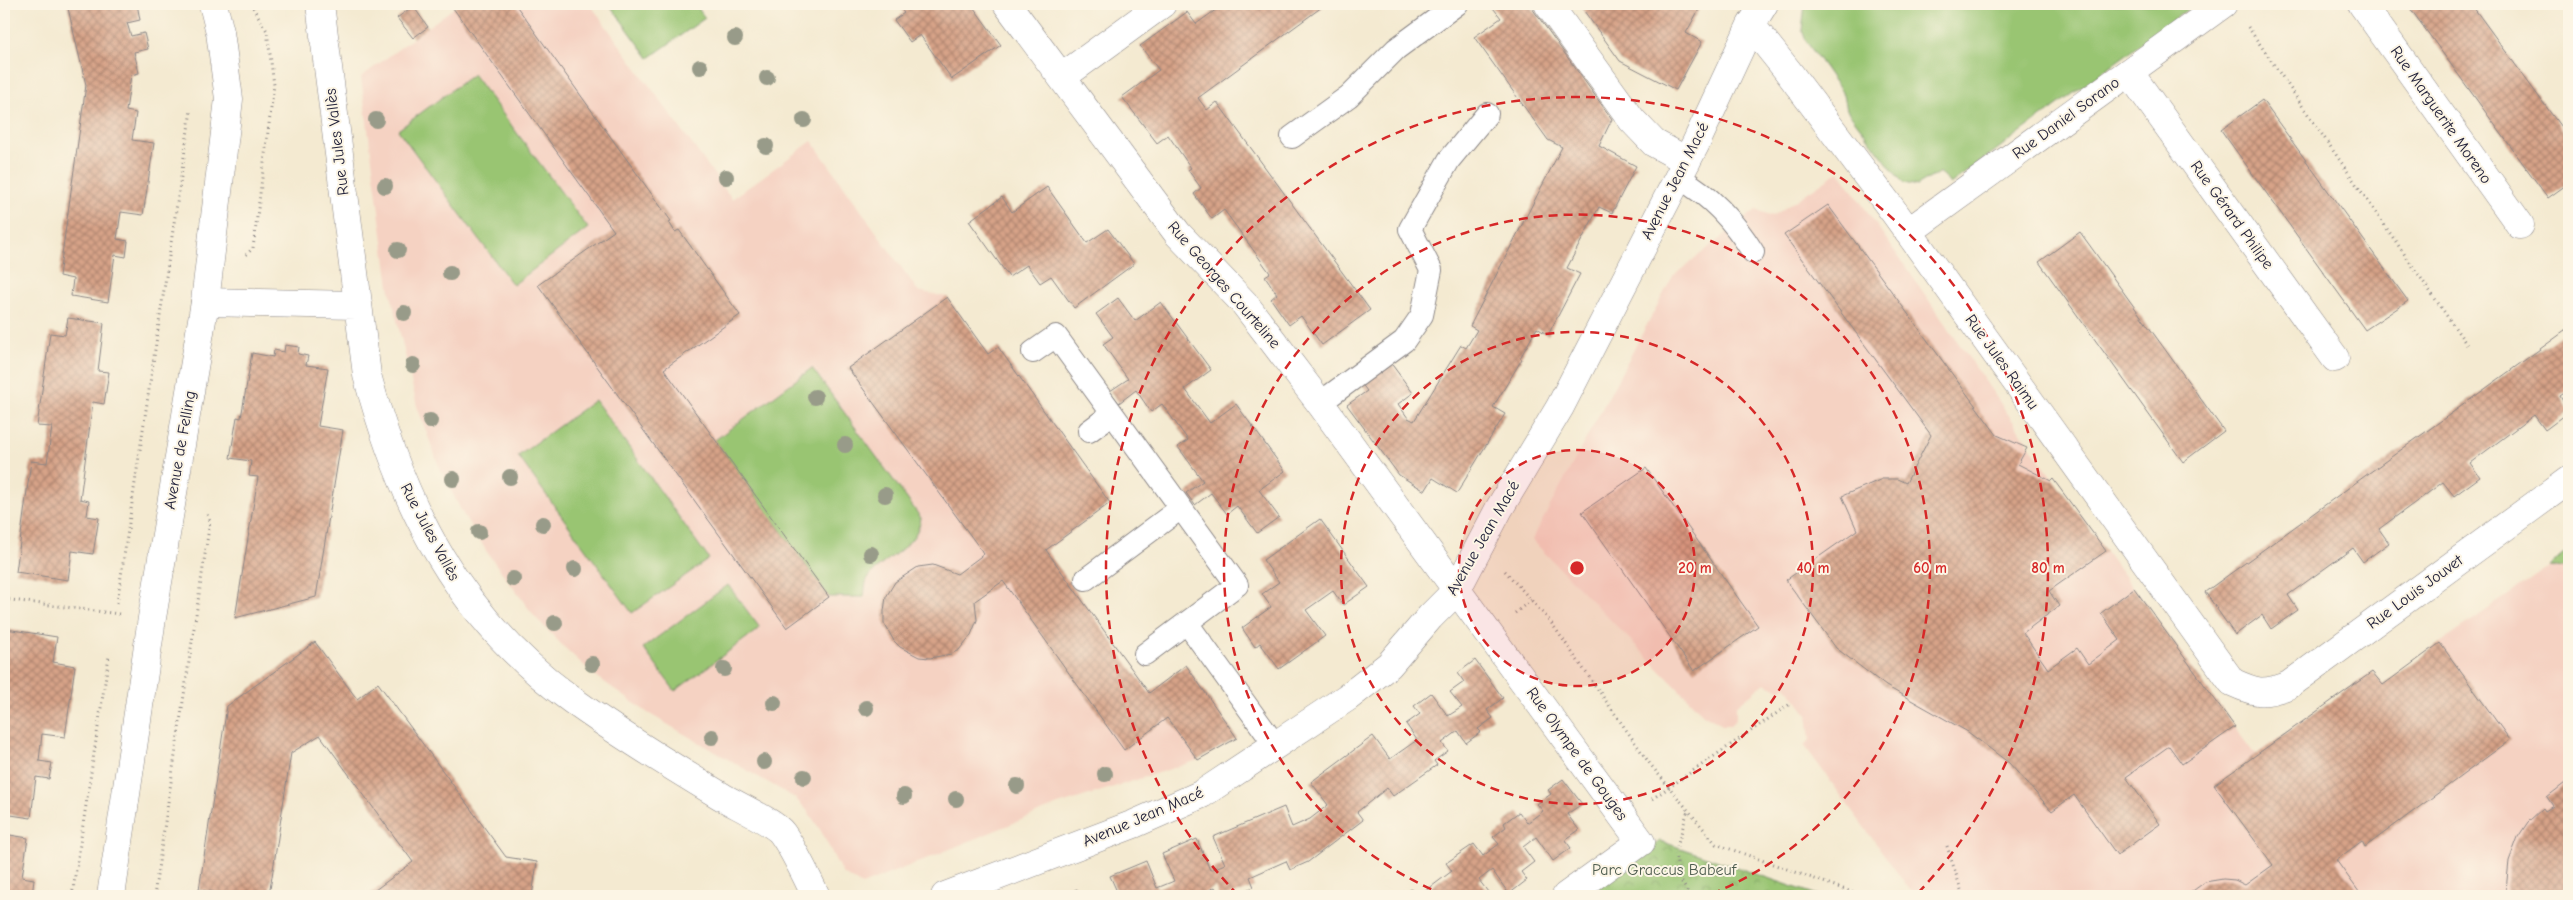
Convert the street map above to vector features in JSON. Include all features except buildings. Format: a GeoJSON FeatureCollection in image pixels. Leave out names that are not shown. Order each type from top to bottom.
{"type":"FeatureCollection","features":[{"type":"Feature","properties":{"kind":"street","name":"Avenue de Felling"},"geometry":{"type":"LineString","coordinates":[[111,896],[152,618],[205,302],[229,99],[220,32],[213,4]]}},
{"type":"Feature","properties":{"kind":"street","name":"Rue Jules Vallès"},"geometry":{"type":"LineString","coordinates":[[320,4],[356,305],[367,375],[381,428],[426,531],[454,581],[505,644],[571,699],[693,779],[781,832],[816,896]]}},
{"type":"Feature","properties":{"kind":"street","name":"Rue Georges Courteline"},"geometry":{"type":"LineString","coordinates":[[1007,4],[1178,234],[1244,303],[1320,402],[1456,592]]}},
{"type":"Feature","properties":{"kind":"street"},"geometry":{"type":"LineString","coordinates":[[1062,78],[1162,4]]}},
{"type":"Feature","properties":{"kind":"street"},"geometry":{"type":"LineString","coordinates":[[1548,4],[1632,120],[1682,169]]}},
{"type":"Feature","properties":{"kind":"street","name":"Rue Marguerite Moreno"},"geometry":{"type":"LineString","coordinates":[[2362,4],[2520,225]]}},
{"type":"Feature","properties":{"kind":"street","name":"Rue Daniel Sorano"},"geometry":{"type":"LineString","coordinates":[[1908,232],[2130,72],[2233,12]]}},
{"type":"Feature","properties":{"kind":"street","name":"Avenue Jean Macé"},"geometry":{"type":"LineString","coordinates":[[945,896],[1134,824],[1202,794],[1348,697],[1389,665],[1430,617],[1456,592],[1499,509],[1560,407],[1682,169],[1757,15]]}},
{"type":"Feature","properties":{"kind":"street","name":"Rue Jules Raimu"},"geometry":{"type":"LineString","coordinates":[[1757,15],[1787,70],[1908,232],[2232,682],[2256,693]]}},
{"type":"Feature","properties":{"kind":"street","name":"Rue Gérard Philipe"},"geometry":{"type":"LineString","coordinates":[[2130,72],[2335,358]]}},
{"type":"Feature","properties":{"kind":"street"},"geometry":{"type":"LineString","coordinates":[[205,302],[356,305]]}},
{"type":"Feature","properties":{"kind":"street","name":"Rue Louis Jouvet"},"geometry":{"type":"LineString","coordinates":[[2256,693],[2272,691],[2289,685],[2569,480]]}},
{"type":"Feature","properties":{"kind":"street","name":"Rue Olympe de Gouges"},"geometry":{"type":"LineString","coordinates":[[1456,592],[1641,842],[1566,896]]}},
{"type":"Feature","properties":{"kind":"lane"},"geometry":{"type":"LineString","coordinates":[[1292,137],[1349,96],[1396,49],[1457,4]]}},
{"type":"Feature","properties":{"kind":"lane"},"geometry":{"type":"LineString","coordinates":[[1320,402],[1404,341],[1422,315],[1431,270],[1410,229],[1449,160],[1487,114]]}},
{"type":"Feature","properties":{"kind":"lane"},"geometry":{"type":"LineString","coordinates":[[1682,169],[1698,189],[1724,211],[1753,252]]}},
{"type":"Feature","properties":{"kind":"lane"},"geometry":{"type":"LineString","coordinates":[[1033,352],[1056,336],[1237,585],[1145,654]]}},
{"type":"Feature","properties":{"kind":"lane"},"geometry":{"type":"LineString","coordinates":[[1089,431],[1112,414]]}},
{"type":"Feature","properties":{"kind":"lane"},"geometry":{"type":"LineString","coordinates":[[1086,579],[1181,508]]}},
{"type":"Feature","properties":{"kind":"lane"},"geometry":{"type":"LineString","coordinates":[[1187,623],[1276,745]]}},
{"type":"Feature","properties":{"kind":"path"},"geometry":{"type":"LineString","coordinates":[[2233,12],[2467,345]]}},
{"type":"Feature","properties":{"kind":"path"},"geometry":{"type":"LineString","coordinates":[[114,623],[190,113],[193,105]]}},
{"type":"Feature","properties":{"kind":"path"},"geometry":{"type":"LineString","coordinates":[[1500,567],[1550,620],[1650,764],[1716,844],[1863,896]]}},
{"type":"Feature","properties":{"kind":"path"},"geometry":{"type":"LineString","coordinates":[[4,599],[152,618]]}},
{"type":"Feature","properties":{"kind":"path"},"geometry":{"type":"LineString","coordinates":[[72,896],[109,652]]}},
{"type":"Feature","properties":{"kind":"path"},"geometry":{"type":"LineString","coordinates":[[1626,820],[1668,786],[1790,704]]}},
{"type":"Feature","properties":{"kind":"path"},"geometry":{"type":"LineString","coordinates":[[1688,810],[1674,854],[1680,879],[1690,896]]}},
{"type":"Feature","properties":{"kind":"path"},"geometry":{"type":"LineString","coordinates":[[1948,846],[1963,896]]}},
{"type":"Feature","properties":{"kind":"shaded area"},"geometry":{"type":"Polygon","coordinates":[[[459,4],[590,4],[732,199],[812,141],[918,291],[947,297],[988,354],[998,347],[1110,503],[1046,550],[1198,760],[1058,805],[862,885],[842,873],[821,831],[807,810],[795,798],[648,713],[593,674],[564,647],[535,617],[489,555],[463,514],[440,469],[417,406],[389,286],[361,77],[459,4]]]}},
{"type":"Feature","properties":{"kind":"shaded area"},"geometry":{"type":"Polygon","coordinates":[[[1839,171],[2053,479],[2255,755],[2285,734],[2365,847],[2510,740],[2440,643],[2548,567],[2569,570],[2569,896],[1940,896],[1910,890],[1804,745],[1810,740],[1807,714],[1786,686],[1780,690],[1765,683],[1736,706],[1736,719],[1730,725],[1722,725],[1703,714],[1532,540],[1673,276],[1756,210],[1773,216],[1839,171]]]}},
{"type":"Feature","properties":{"kind":"green space"},"geometry":{"type":"Polygon","coordinates":[[[609,4],[695,4],[705,18],[649,58],[609,4]]]}},
{"type":"Feature","properties":{"kind":"green space"},"geometry":{"type":"Polygon","coordinates":[[[1805,4],[2195,4],[1950,184],[1940,172],[1917,186],[1904,183],[1898,177],[1847,110],[1844,95],[1806,41],[1802,30],[1805,4]]]}},
{"type":"Feature","properties":{"kind":"green space"},"geometry":{"type":"Polygon","coordinates":[[[473,74],[588,228],[513,285],[398,130],[473,74]]]}},
{"type":"Feature","properties":{"kind":"green space"},"geometry":{"type":"Polygon","coordinates":[[[812,368],[921,518],[918,528],[907,544],[868,578],[864,597],[829,597],[715,440],[812,368]]]}},
{"type":"Feature","properties":{"kind":"green space"},"geometry":{"type":"Polygon","coordinates":[[[595,400],[709,559],[632,613],[518,456],[595,400]]]}},
{"type":"Feature","properties":{"kind":"green space"},"geometry":{"type":"Polygon","coordinates":[[[2569,550],[2569,570],[2548,567],[2569,550]]]}},
{"type":"Feature","properties":{"kind":"green space"},"geometry":{"type":"Polygon","coordinates":[[[728,585],[760,628],[675,691],[643,648],[728,585]]]}},
{"type":"Feature","properties":{"kind":"green space","name":"Parc Graccus Babeuf"},"geometry":{"type":"Polygon","coordinates":[[[1660,841],[1820,896],[1586,896],[1660,841]]]}}]}
